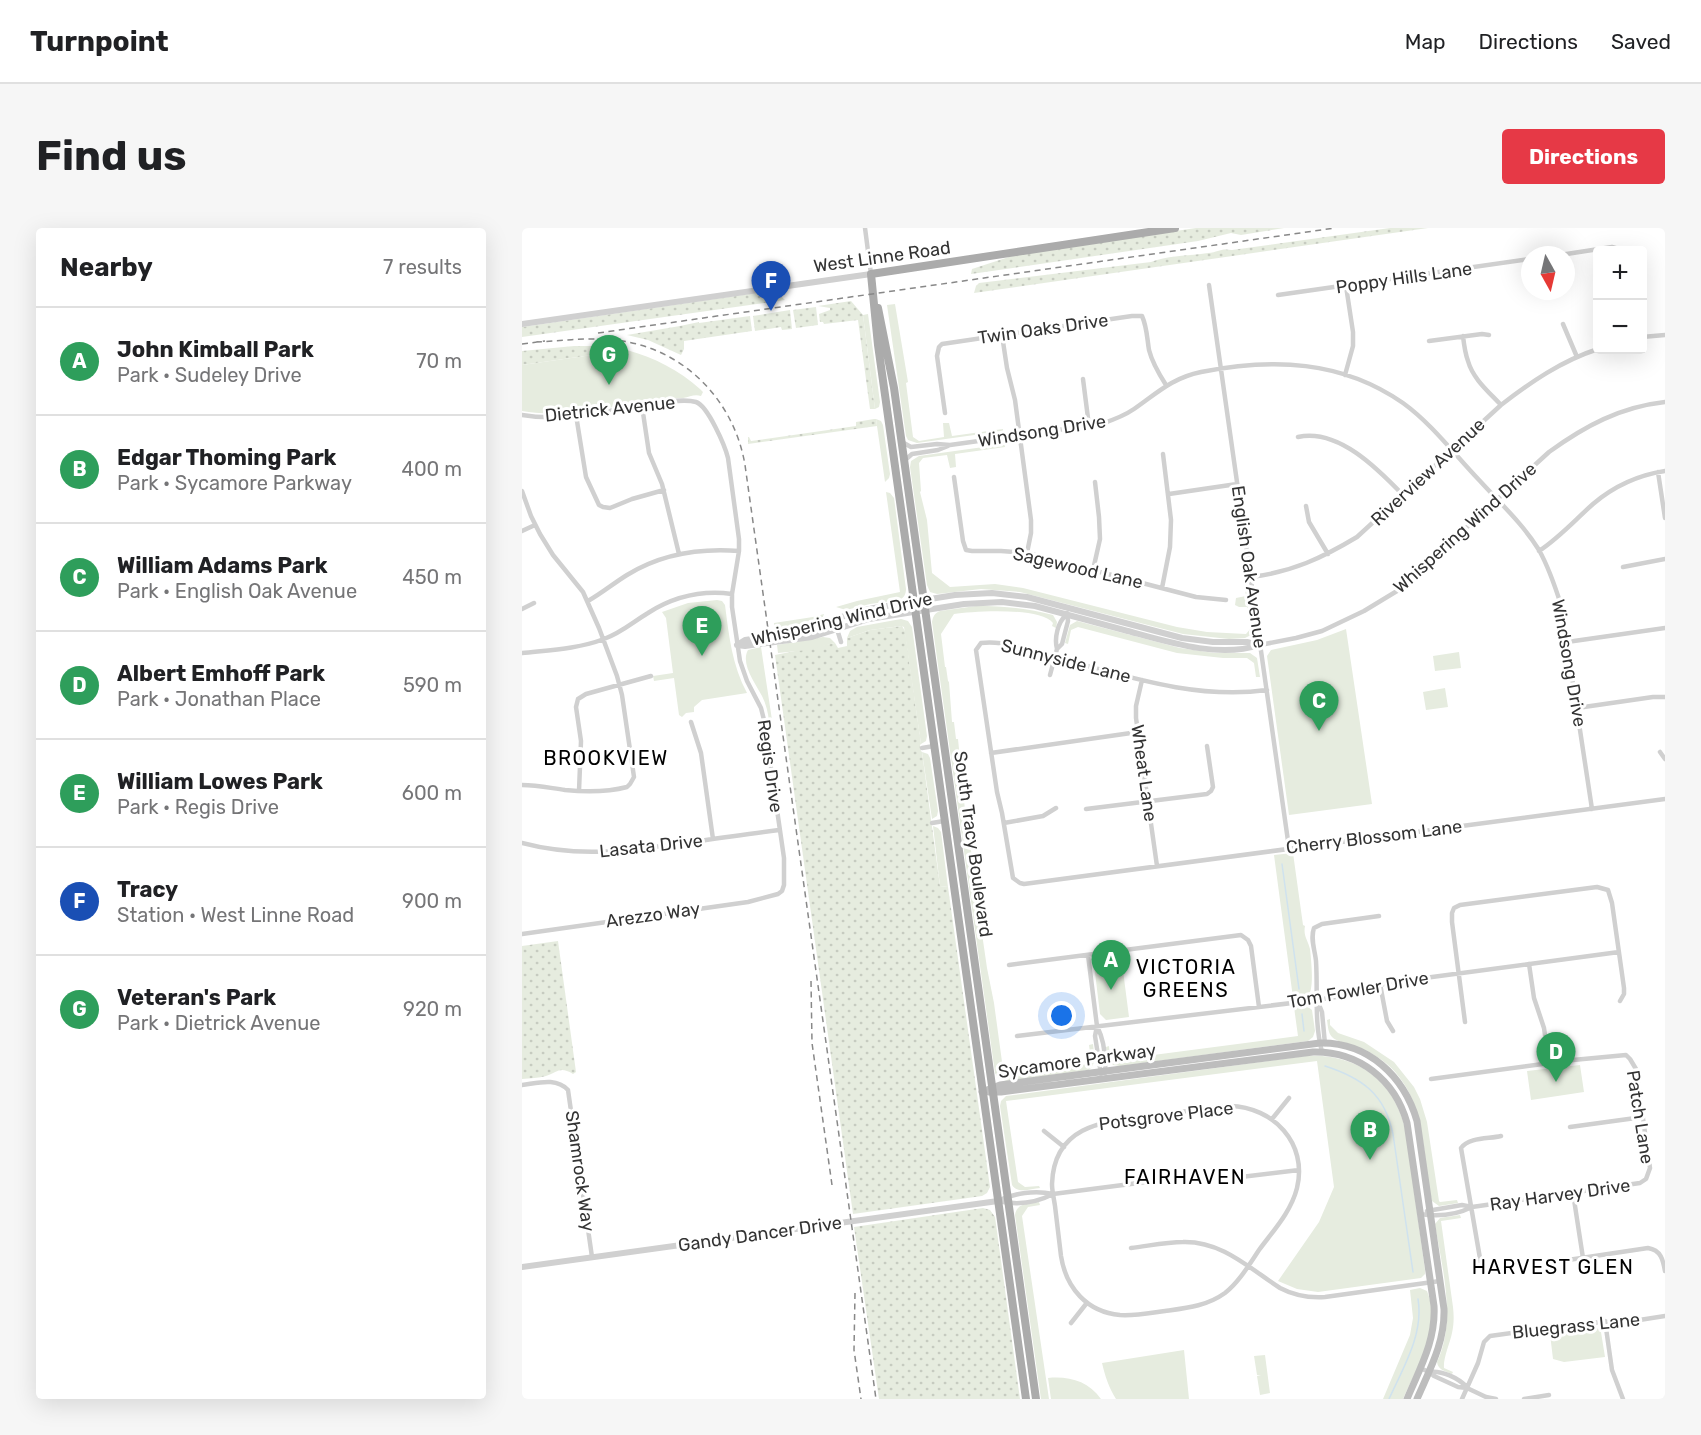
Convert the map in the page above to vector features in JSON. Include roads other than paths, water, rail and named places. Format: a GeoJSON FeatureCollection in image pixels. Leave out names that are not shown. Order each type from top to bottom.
{"type":"FeatureCollection","features":[{"type":"Feature","properties":{"kind":"main road","name":"West Linne Road"},"geometry":{"type":"LineString","coordinates":[[871,274],[1176,228]]}},
{"type":"Feature","properties":{"kind":"main road","name":"South Tracy Boulevard"},"geometry":{"type":"LineString","coordinates":[[871,274],[878,345],[1026,1399]]}},
{"type":"Feature","properties":{"kind":"main road","name":"South Tracy Boulevard"},"geometry":{"type":"LineString","coordinates":[[874,294],[889,355],[902,442],[1036,1399]]}},
{"type":"Feature","properties":{"kind":"main road","name":"Sycamore Parkway"},"geometry":{"type":"LineString","coordinates":[[982,1092],[1323,1043],[1352,1048],[1372,1058],[1391,1073],[1404,1089],[1417,1120],[1444,1309],[1440,1345],[1417,1399]]}},
{"type":"Feature","properties":{"kind":"main road","name":"Sycamore Parkway"},"geometry":{"type":"LineString","coordinates":[[1103,1074],[1322,1052],[1345,1056],[1364,1064],[1388,1084],[1399,1101],[1407,1124],[1434,1315],[1434,1328],[1429,1348],[1407,1399]]}},
{"type":"Feature","properties":{"kind":"street","name":"South Tracy Boulevard"},"geometry":{"type":"LineString","coordinates":[[865,228],[871,274]]}},
{"type":"Feature","properties":{"kind":"street"},"geometry":{"type":"LineString","coordinates":[[1575,253],[1593,250]]}},
{"type":"Feature","properties":{"kind":"street","name":"Poppy Hills Lane"},"geometry":{"type":"LineString","coordinates":[[1278,295],[1521,260]]}},
{"type":"Feature","properties":{"kind":"street","name":"West Linne Road"},"geometry":{"type":"LineString","coordinates":[[522,324],[871,274]]}},
{"type":"Feature","properties":{"kind":"street","name":"English Oak Avenue"},"geometry":{"type":"LineString","coordinates":[[1209,285],[1289,848]]}},
{"type":"Feature","properties":{"kind":"street"},"geometry":{"type":"LineString","coordinates":[[1345,375],[1353,346],[1346,286]]}},
{"type":"Feature","properties":{"kind":"street","name":"Twin Oaks Drive"},"geometry":{"type":"LineString","coordinates":[[945,413],[937,356],[939,347],[947,342],[1132,316],[1142,316],[1153,363],[1166,385]]}},
{"type":"Feature","properties":{"kind":"street"},"geometry":{"type":"LineString","coordinates":[[1563,324],[1577,357]]}},
{"type":"Feature","properties":{"kind":"street"},"geometry":{"type":"LineString","coordinates":[[1002,335],[1013,393],[1031,520],[1028,553]]}},
{"type":"Feature","properties":{"kind":"street"},"geometry":{"type":"LineString","coordinates":[[1429,340],[1489,335]]}},
{"type":"Feature","properties":{"kind":"street"},"geometry":{"type":"LineString","coordinates":[[1647,337],[1665,335]]}},
{"type":"Feature","properties":{"kind":"street"},"geometry":{"type":"LineString","coordinates":[[1463,336],[1471,370],[1501,405]]}},
{"type":"Feature","properties":{"kind":"street","name":"Riverview Avenue"},"geometry":{"type":"LineString","coordinates":[[1251,577],[1287,571],[1306,564],[1357,537],[1501,405],[1541,375],[1593,351]]}},
{"type":"Feature","properties":{"kind":"street","name":"Windsong Drive"},"geometry":{"type":"LineString","coordinates":[[902,442],[911,447],[950,445],[1101,424],[1121,417],[1166,385],[1183,377],[1200,372],[1254,365],[1290,364],[1327,370],[1379,389],[1404,404],[1432,429],[1498,500],[1539,551],[1553,580],[1561,605],[1592,809]]}},
{"type":"Feature","properties":{"kind":"street"},"geometry":{"type":"LineString","coordinates":[[1083,379],[1089,426]]}},
{"type":"Feature","properties":{"kind":"street","name":"Dietrick Avenue"},"geometry":{"type":"LineString","coordinates":[[522,415],[554,418],[676,401],[699,403]]}},
{"type":"Feature","properties":{"kind":"street","name":"Whispering Wind Drive"},"geometry":{"type":"LineString","coordinates":[[737,645],[746,646],[799,639],[869,619],[974,603],[1002,602],[1067,611],[1182,638],[1220,642],[1247,642],[1260,645],[1315,633],[1364,611],[1408,583],[1549,452],[1572,435],[1605,417],[1665,402]]}},
{"type":"Feature","properties":{"kind":"street","name":"Regis Drive"},"geometry":{"type":"LineString","coordinates":[[699,403],[718,432],[726,452],[739,539],[732,594],[737,645],[742,668],[763,714],[784,858],[782,891]]}},
{"type":"Feature","properties":{"kind":"street"},"geometry":{"type":"LineString","coordinates":[[642,406],[649,453],[664,490],[679,554]]}},
{"type":"Feature","properties":{"kind":"street"},"geometry":{"type":"LineString","coordinates":[[576,415],[586,477],[599,505],[610,508],[643,495],[664,490]]}},
{"type":"Feature","properties":{"kind":"street"},"geometry":{"type":"LineString","coordinates":[[1298,437],[1315,436],[1337,442],[1382,473],[1402,495]]}},
{"type":"Feature","properties":{"kind":"street","name":"Windsong Drive"},"geometry":{"type":"LineString","coordinates":[[904,461],[912,454],[938,450],[950,445]]}},
{"type":"Feature","properties":{"kind":"street"},"geometry":{"type":"LineString","coordinates":[[1162,588],[1170,547],[1171,520],[1163,454]]}},
{"type":"Feature","properties":{"kind":"street"},"geometry":{"type":"LineString","coordinates":[[1539,551],[1550,544],[1608,492],[1628,482],[1665,471]]}},
{"type":"Feature","properties":{"kind":"street"},"geometry":{"type":"LineString","coordinates":[[1658,472],[1665,518]]}},
{"type":"Feature","properties":{"kind":"street","name":"Sagewood Lane"},"geometry":{"type":"LineString","coordinates":[[954,477],[966,550],[1028,553],[1196,597],[1226,600]]}},
{"type":"Feature","properties":{"kind":"street"},"geometry":{"type":"LineString","coordinates":[[1093,570],[1100,539],[1095,482]]}},
{"type":"Feature","properties":{"kind":"street"},"geometry":{"type":"LineString","coordinates":[[1169,494],[1237,484]]}},
{"type":"Feature","properties":{"kind":"street"},"geometry":{"type":"LineString","coordinates":[[522,491],[535,525],[553,555],[588,601],[604,639],[620,685],[634,777],[630,784],[622,788],[579,791],[522,785]]}},
{"type":"Feature","properties":{"kind":"street"},"geometry":{"type":"LineString","coordinates":[[1306,506],[1309,522],[1328,554]]}},
{"type":"Feature","properties":{"kind":"street"},"geometry":{"type":"LineString","coordinates":[[522,531],[535,525]]}},
{"type":"Feature","properties":{"kind":"street"},"geometry":{"type":"LineString","coordinates":[[588,601],[637,569],[658,560],[679,554],[710,550],[739,551]]}},
{"type":"Feature","properties":{"kind":"street"},"geometry":{"type":"LineString","coordinates":[[1623,567],[1665,559]]}},
{"type":"Feature","properties":{"kind":"street"},"geometry":{"type":"LineString","coordinates":[[522,653],[582,645],[604,639],[621,631],[650,611],[677,598],[706,593],[732,594]]}},
{"type":"Feature","properties":{"kind":"street","name":"Whispering Wind Drive"},"geometry":{"type":"LineString","coordinates":[[737,645],[744,640],[813,629],[860,611],[970,593],[1021,596],[1067,611]]}},
{"type":"Feature","properties":{"kind":"street"},"geometry":{"type":"LineString","coordinates":[[522,609],[534,603]]}},
{"type":"Feature","properties":{"kind":"street"},"geometry":{"type":"LineString","coordinates":[[1050,675],[1057,649],[1055,642],[1061,620],[1067,611]]}},
{"type":"Feature","properties":{"kind":"street"},"geometry":{"type":"LineString","coordinates":[[1567,642],[1665,628]]}},
{"type":"Feature","properties":{"kind":"street"},"geometry":{"type":"LineString","coordinates":[[837,629],[841,642]]}},
{"type":"Feature","properties":{"kind":"street","name":"Sunnyside Lane"},"geometry":{"type":"LineString","coordinates":[[1004,823],[997,792],[976,650],[981,643],[1036,651],[1142,680],[1192,690],[1217,693],[1267,690]]}},
{"type":"Feature","properties":{"kind":"street"},"geometry":{"type":"LineString","coordinates":[[579,791],[581,741],[576,703],[583,695],[651,676]]}},
{"type":"Feature","properties":{"kind":"street","name":"Wheat Lane"},"geometry":{"type":"LineString","coordinates":[[1142,680],[1136,706],[1138,732],[1157,866]]}},
{"type":"Feature","properties":{"kind":"street"},"geometry":{"type":"LineString","coordinates":[[1577,708],[1665,697]]}},
{"type":"Feature","properties":{"kind":"street"},"geometry":{"type":"LineString","coordinates":[[691,722],[701,753],[713,839]]}},
{"type":"Feature","properties":{"kind":"street"},"geometry":{"type":"LineString","coordinates":[[991,753],[1138,732]]}},
{"type":"Feature","properties":{"kind":"street"},"geometry":{"type":"LineString","coordinates":[[922,748],[934,746]]}},
{"type":"Feature","properties":{"kind":"street"},"geometry":{"type":"LineString","coordinates":[[1086,809],[1211,792],[1213,787],[1208,746]]}},
{"type":"Feature","properties":{"kind":"street"},"geometry":{"type":"LineString","coordinates":[[1660,752],[1665,759]]}},
{"type":"Feature","properties":{"kind":"street","name":"Cherry Blossom Lane"},"geometry":{"type":"LineString","coordinates":[[1004,823],[1011,873],[1016,881],[1024,884],[1665,799]]}},
{"type":"Feature","properties":{"kind":"street"},"geometry":{"type":"LineString","coordinates":[[1004,823],[1043,816],[1056,808]]}},
{"type":"Feature","properties":{"kind":"street"},"geometry":{"type":"LineString","coordinates":[[932,823],[944,821]]}},
{"type":"Feature","properties":{"kind":"street","name":"Lasata Drive"},"geometry":{"type":"LineString","coordinates":[[522,843],[561,851],[603,853],[779,830]]}},
{"type":"Feature","properties":{"kind":"street"},"geometry":{"type":"LineString","coordinates":[[1465,1022],[1452,922],[1454,908],[1460,905],[1601,888],[1608,890],[1611,896],[1624,988],[1620,1001]]}},
{"type":"Feature","properties":{"kind":"street","name":"Arezzo Way"},"geometry":{"type":"LineString","coordinates":[[522,934],[748,902],[782,891]]}},
{"type":"Feature","properties":{"kind":"street"},"geometry":{"type":"LineString","coordinates":[[1322,1052],[1322,1012],[1317,1000],[1316,964],[1312,937],[1314,928],[1322,924],[1379,916]]}},
{"type":"Feature","properties":{"kind":"street"},"geometry":{"type":"LineString","coordinates":[[1009,965],[1238,935],[1246,938],[1251,946],[1259,1007]]}},
{"type":"Feature","properties":{"kind":"street","name":"Tom Fowler Drive"},"geometry":{"type":"LineString","coordinates":[[1017,1036],[1317,1000],[1342,996],[1380,984],[1619,952]]}},
{"type":"Feature","properties":{"kind":"street"},"geometry":{"type":"LineString","coordinates":[[1088,955],[1097,1026],[1101,1035],[1103,1074]]}},
{"type":"Feature","properties":{"kind":"street"},"geometry":{"type":"LineString","coordinates":[[1431,1079],[1549,1063],[1544,1028],[1534,998],[1529,964]]}},
{"type":"Feature","properties":{"kind":"street"},"geometry":{"type":"LineString","coordinates":[[1380,984],[1387,1021],[1393,1031]]}},
{"type":"Feature","properties":{"kind":"street","name":"Patch Lane"},"geometry":{"type":"LineString","coordinates":[[1549,1063],[1626,1056],[1630,1059],[1636,1069],[1643,1117],[1650,1168],[1647,1179]]}},
{"type":"Feature","properties":{"kind":"street","name":"Shamrock Way"},"geometry":{"type":"LineString","coordinates":[[522,1085],[556,1082],[568,1090],[592,1257]]}},
{"type":"Feature","properties":{"kind":"street"},"geometry":{"type":"LineString","coordinates":[[1044,1131],[1064,1147],[1058,1159],[1052,1184],[1063,1267],[1071,1286],[1086,1304],[1110,1314],[1126,1316],[1191,1308],[1209,1303],[1237,1281],[1288,1209],[1296,1189],[1299,1170],[1295,1150],[1289,1138],[1272,1119],[1289,1098]]}},
{"type":"Feature","properties":{"kind":"street","name":"Potsgrove Place"},"geometry":{"type":"LineString","coordinates":[[1064,1147],[1080,1132],[1101,1123],[1222,1106],[1252,1109],[1272,1119]]}},
{"type":"Feature","properties":{"kind":"street"},"geometry":{"type":"LineString","coordinates":[[1570,1127],[1643,1117]]}},
{"type":"Feature","properties":{"kind":"street"},"geometry":{"type":"LineString","coordinates":[[1482,1270],[1461,1148],[1464,1143],[1501,1136]]}},
{"type":"Feature","properties":{"kind":"street"},"geometry":{"type":"LineString","coordinates":[[1221,1177],[1299,1170]]}},
{"type":"Feature","properties":{"kind":"street","name":"Ray Harvey Drive"},"geometry":{"type":"LineString","coordinates":[[1420,1214],[1463,1212],[1472,1208],[1640,1183],[1647,1179]]}},
{"type":"Feature","properties":{"kind":"street"},"geometry":{"type":"LineString","coordinates":[[1008,1200],[1040,1192],[1053,1194],[1154,1181]]}},
{"type":"Feature","properties":{"kind":"street"},"geometry":{"type":"LineString","coordinates":[[1573,1193],[1582,1258]]}},
{"type":"Feature","properties":{"kind":"street"},"geometry":{"type":"LineString","coordinates":[[998,1201],[1043,1200],[1053,1194]]}},
{"type":"Feature","properties":{"kind":"street","name":"Gandy Dancer Drive"},"geometry":{"type":"LineString","coordinates":[[522,1267],[998,1201]]}},
{"type":"Feature","properties":{"kind":"street"},"geometry":{"type":"LineString","coordinates":[[1131,1248],[1192,1242],[1220,1249],[1288,1293],[1307,1297],[1325,1297],[1440,1281]]}},
{"type":"Feature","properties":{"kind":"street"},"geometry":{"type":"LineString","coordinates":[[1548,1263],[1648,1248],[1660,1253],[1665,1272]]}},
{"type":"Feature","properties":{"kind":"street"},"geometry":{"type":"LineString","coordinates":[[1071,1323],[1086,1304]]}},
{"type":"Feature","properties":{"kind":"street","name":"Bluegrass Lane"},"geometry":{"type":"LineString","coordinates":[[1467,1388],[1488,1337],[1498,1334],[1665,1316]]}},
{"type":"Feature","properties":{"kind":"street"},"geometry":{"type":"LineString","coordinates":[[1605,1322],[1612,1370],[1623,1399]]}},
{"type":"Feature","properties":{"kind":"street"},"geometry":{"type":"LineString","coordinates":[[1420,1368],[1458,1387],[1496,1399]]}},
{"type":"Feature","properties":{"kind":"street"},"geometry":{"type":"LineString","coordinates":[[1462,1399],[1467,1388]]}},
{"type":"Feature","properties":{"kind":"street"},"geometry":{"type":"LineString","coordinates":[[1524,1399],[1549,1395]]}},
{"type":"Feature","properties":{"kind":"waterway"},"geometry":{"type":"LineString","coordinates":[[1282,864],[1299,989]]}},
{"type":"Feature","properties":{"kind":"waterway"},"geometry":{"type":"LineString","coordinates":[[1302,1014],[1304,1031]]}},
{"type":"Feature","properties":{"kind":"waterway"},"geometry":{"type":"LineString","coordinates":[[1325,1066],[1361,1082],[1378,1098],[1384,1108],[1393,1134],[1413,1272]]}},
{"type":"Feature","properties":{"kind":"waterway"},"geometry":{"type":"LineString","coordinates":[[1389,1399],[1415,1338],[1418,1325],[1418,1299]]}},
{"type":"Feature","properties":{"kind":"railway"},"geometry":{"type":"LineString","coordinates":[[598,333],[1335,228]]}},
{"type":"Feature","properties":{"kind":"railway"},"geometry":{"type":"LineString","coordinates":[[536,342],[605,339],[639,345],[662,353],[683,365],[717,398],[739,441],[745,465],[876,1399]]}},
{"type":"Feature","properties":{"kind":"railway"},"geometry":{"type":"LineString","coordinates":[[522,344],[545,341]]}},
{"type":"Feature","properties":{"kind":"railway"},"geometry":{"type":"LineString","coordinates":[[811,981],[812,1043],[832,1185]]}},
{"type":"Feature","properties":{"kind":"railway"},"geometry":{"type":"LineString","coordinates":[[855,1293],[854,1350],[861,1399]]}},
{"type":"Feature","properties":{"kind":"place","name":"Tracy"},"geometry":{"type":"Point","coordinates":[771,311]}},
{"type":"Feature","properties":{"kind":"place","name":"Veteran's Park"},"geometry":{"type":"Point","coordinates":[609,385]}},
{"type":"Feature","properties":{"kind":"place","name":"William Lowes Park"},"geometry":{"type":"Point","coordinates":[702,656]}},
{"type":"Feature","properties":{"kind":"place","name":"William Adams Park"},"geometry":{"type":"Point","coordinates":[1319,731]}},
{"type":"Feature","properties":{"kind":"place","name":"John Kimball Park"},"geometry":{"type":"Point","coordinates":[1111,990]}},
{"type":"Feature","properties":{"kind":"place","name":"Albert Emhoff Park"},"geometry":{"type":"Point","coordinates":[1556,1082]}},
{"type":"Feature","properties":{"kind":"place","name":"Edgar Thoming Park"},"geometry":{"type":"Point","coordinates":[1370,1160]}},
{"type":"Feature","properties":{"kind":"district","name":"BROOKVIEW"},"geometry":{"type":"Point","coordinates":[606,758]}},
{"type":"Feature","properties":{"kind":"district","name":"VICTORIA GREENS"},"geometry":{"type":"Point","coordinates":[1186,978]}},
{"type":"Feature","properties":{"kind":"district","name":"FAIRHAVEN"},"geometry":{"type":"Point","coordinates":[1185,1177]}},
{"type":"Feature","properties":{"kind":"district","name":"HARVEST GLEN"},"geometry":{"type":"Point","coordinates":[1553,1267]}}]}
